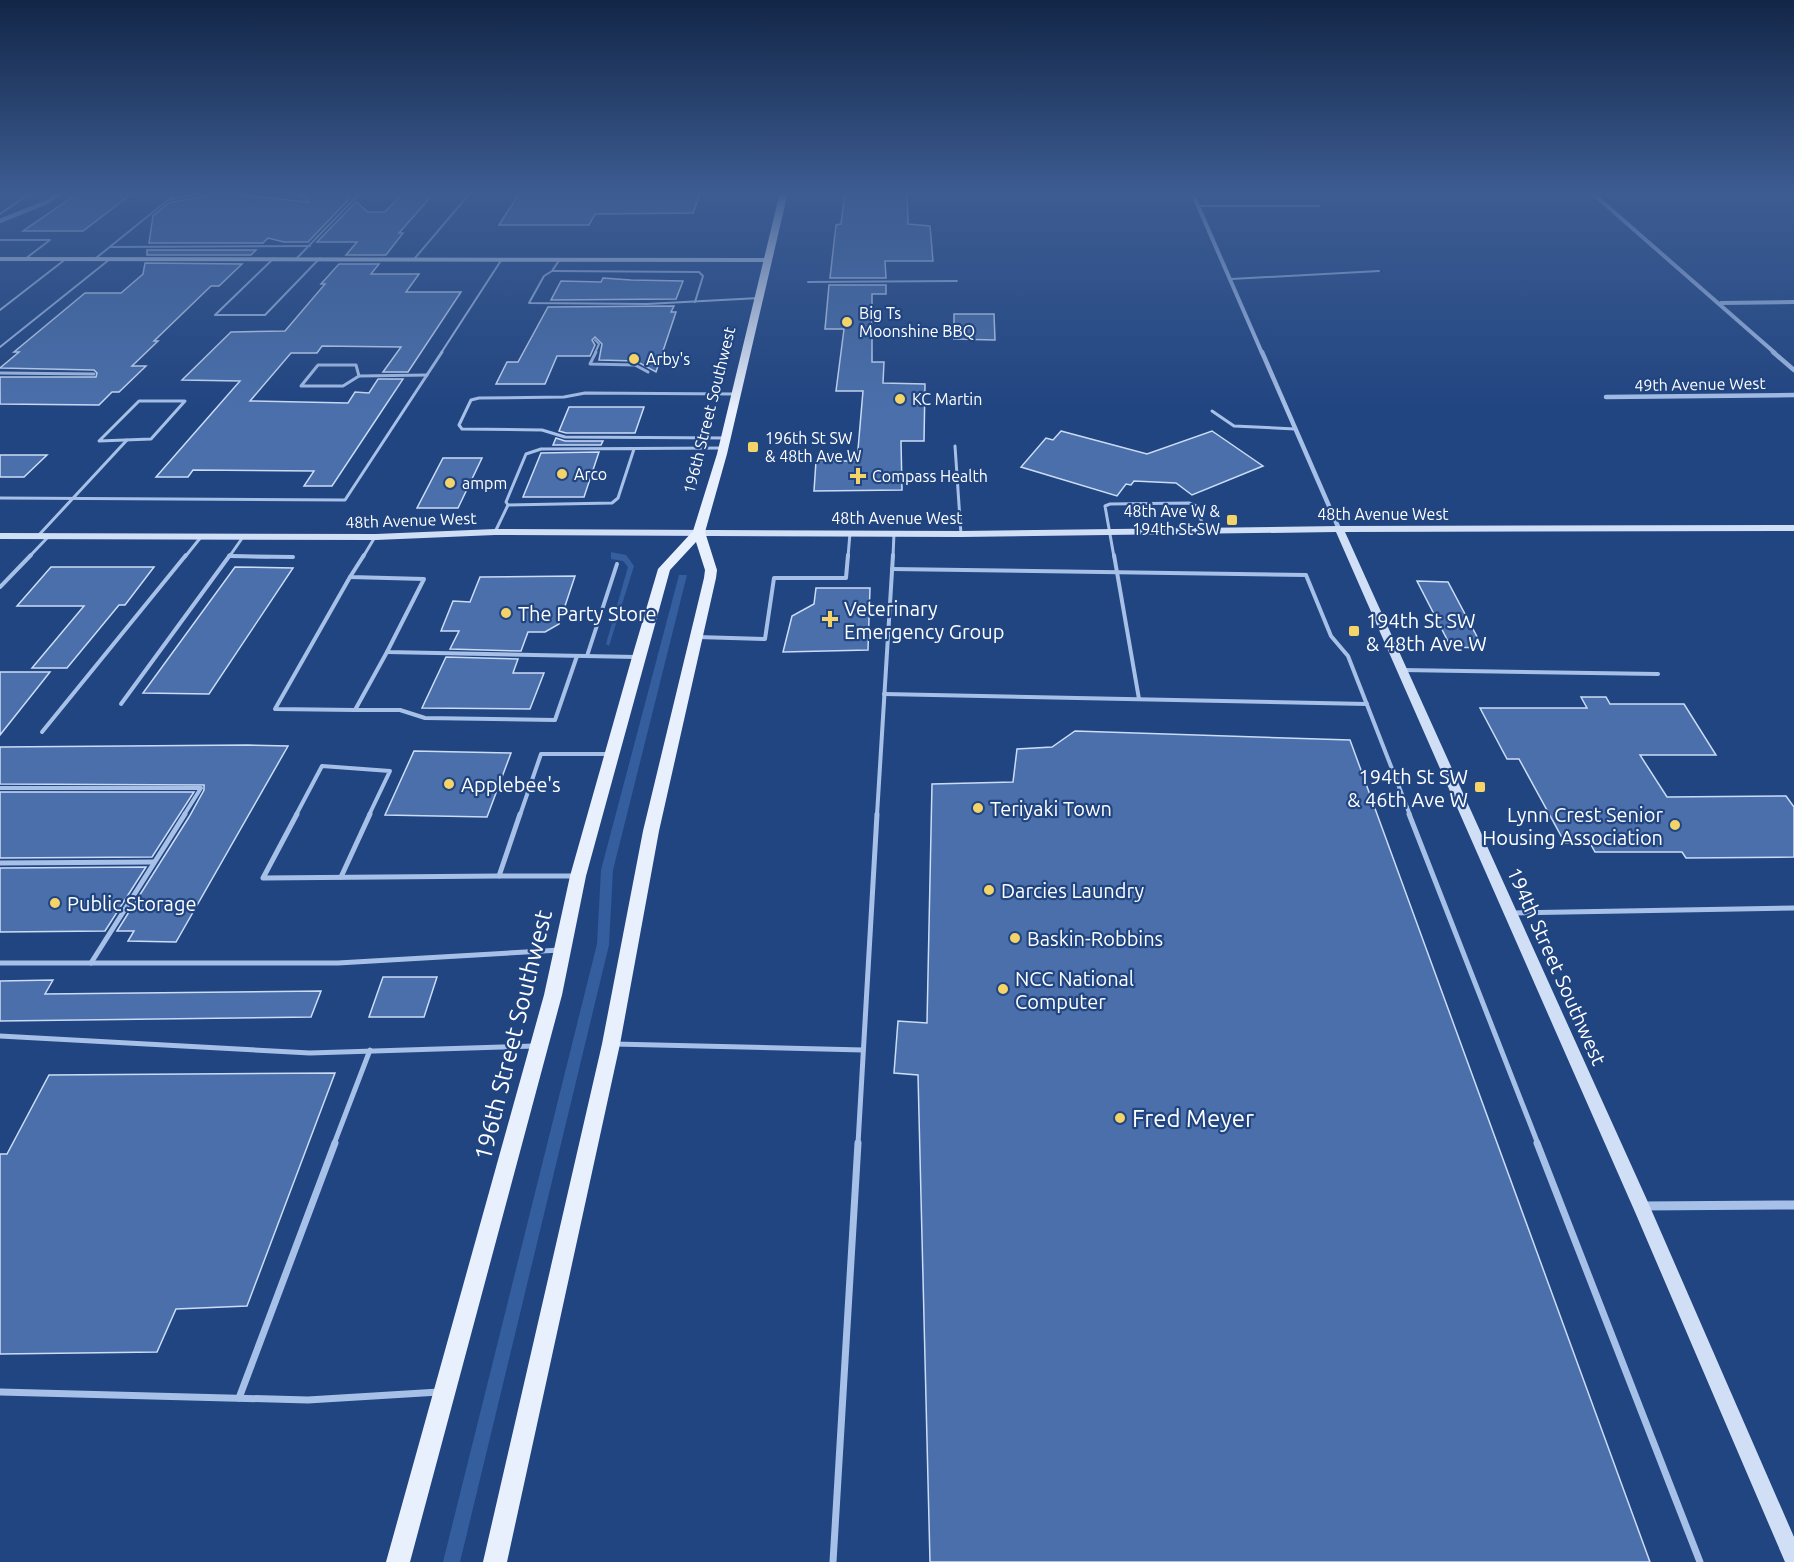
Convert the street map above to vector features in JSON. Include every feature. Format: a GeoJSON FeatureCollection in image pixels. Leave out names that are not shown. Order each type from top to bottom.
{"type":"FeatureCollection","features":[{"type":"Feature","properties":{"kind":"main road","name":"196th Street Southwest"},"geometry":{"type":"LineString","coordinates":[[398,1562],[538,1046],[578,876],[639,657],[664,569],[699,532],[725,443],[766,265]]}},
{"type":"Feature","properties":{"kind":"main road"},"geometry":{"type":"LineString","coordinates":[[495,1562],[610,1044],[651,831],[711,570],[699,532]]}},
{"type":"Feature","properties":{"kind":"street","name":"194th Street Southwest"},"geometry":{"type":"LineString","coordinates":[[1225,265],[1338,529],[1641,1206],[1794,1560]]}},
{"type":"Feature","properties":{"kind":"street"},"geometry":{"type":"LineString","coordinates":[[1676,265],[1794,370]]}},
{"type":"Feature","properties":{"kind":"street"},"geometry":{"type":"LineString","coordinates":[[1721,303],[1794,302]]}},
{"type":"Feature","properties":{"kind":"street","name":"49th Avenue West"},"geometry":{"type":"LineString","coordinates":[[1606,397],[1794,395]]}},
{"type":"Feature","properties":{"kind":"street","name":"48th Avenue West"},"geometry":{"type":"LineString","coordinates":[[0,536],[376,537],[495,532],[961,534],[1338,529],[1794,528]]}},
{"type":"Feature","properties":{"kind":"street"},"geometry":{"type":"LineString","coordinates":[[1641,1206],[1794,1205]]}},
{"type":"Feature","properties":{"kind":"lane"},"geometry":{"type":"LineString","coordinates":[[0,309],[58,265]]}},
{"type":"Feature","properties":{"kind":"lane"},"geometry":{"type":"LineString","coordinates":[[0,347],[102,265]]}},
{"type":"Feature","properties":{"kind":"lane"},"geometry":{"type":"LineString","coordinates":[[267,265],[215,315],[265,315],[313,265]]}},
{"type":"Feature","properties":{"kind":"lane"},"geometry":{"type":"LineString","coordinates":[[0,498],[345,500],[498,265]]}},
{"type":"Feature","properties":{"kind":"lane"},"geometry":{"type":"LineString","coordinates":[[556,265],[544,276],[529,303],[536,305],[695,302],[759,298]]}},
{"type":"Feature","properties":{"kind":"lane"},"geometry":{"type":"LineString","coordinates":[[552,271],[699,272],[704,276],[695,302]]}},
{"type":"Feature","properties":{"kind":"lane"},"geometry":{"type":"LineString","coordinates":[[1231,279],[1379,271]]}},
{"type":"Feature","properties":{"kind":"lane"},"geometry":{"type":"LineString","coordinates":[[808,282],[957,281]]}},
{"type":"Feature","properties":{"kind":"lane"},"geometry":{"type":"LineString","coordinates":[[595,340],[598,344],[590,364],[635,365],[648,372]]}},
{"type":"Feature","properties":{"kind":"lane"},"geometry":{"type":"LineString","coordinates":[[1788,364],[1794,364]]}},
{"type":"Feature","properties":{"kind":"lane"},"geometry":{"type":"LineString","coordinates":[[359,376],[356,365],[318,365],[301,386],[343,386],[359,376],[427,375]]}},
{"type":"Feature","properties":{"kind":"lane"},"geometry":{"type":"LineString","coordinates":[[0,373],[94,374]]}},
{"type":"Feature","properties":{"kind":"lane"},"geometry":{"type":"LineString","coordinates":[[725,443],[565,437],[542,430],[462,429],[459,425],[471,400],[479,398],[564,397],[585,393],[736,394]]}},
{"type":"Feature","properties":{"kind":"lane"},"geometry":{"type":"LineString","coordinates":[[37,537],[128,440],[151,439],[185,401],[139,401],[99,441],[128,440]]}},
{"type":"Feature","properties":{"kind":"lane"},"geometry":{"type":"LineString","coordinates":[[1212,411],[1234,426],[1295,429]]}},
{"type":"Feature","properties":{"kind":"lane"},"geometry":{"type":"LineString","coordinates":[[508,505],[505,499],[526,454],[530,451],[634,449],[725,443]]}},
{"type":"Feature","properties":{"kind":"lane"},"geometry":{"type":"LineString","coordinates":[[955,446],[961,534]]}},
{"type":"Feature","properties":{"kind":"lane"},"geometry":{"type":"LineString","coordinates":[[508,505],[612,503],[618,498],[634,449]]}},
{"type":"Feature","properties":{"kind":"lane"},"geometry":{"type":"LineString","coordinates":[[1139,699],[1105,506],[1132,503],[1189,503],[1196,506],[1205,531]]}},
{"type":"Feature","properties":{"kind":"lane"},"geometry":{"type":"LineString","coordinates":[[495,532],[508,505]]}},
{"type":"Feature","properties":{"kind":"lane"},"geometry":{"type":"LineString","coordinates":[[696,637],[765,639],[774,578],[846,578],[850,533]]}},
{"type":"Feature","properties":{"kind":"lane"},"geometry":{"type":"LineString","coordinates":[[833,1562],[894,533]]}},
{"type":"Feature","properties":{"kind":"lane"},"geometry":{"type":"LineString","coordinates":[[0,587],[48,537]]}},
{"type":"Feature","properties":{"kind":"lane"},"geometry":{"type":"LineString","coordinates":[[42,732],[201,537]]}},
{"type":"Feature","properties":{"kind":"lane"},"geometry":{"type":"LineString","coordinates":[[121,704],[243,537]]}},
{"type":"Feature","properties":{"kind":"lane"},"geometry":{"type":"LineString","coordinates":[[376,537],[350,577],[275,709],[400,710],[425,718],[555,720],[577,656]]}},
{"type":"Feature","properties":{"kind":"lane"},"geometry":{"type":"LineString","coordinates":[[229,556],[292,557]]}},
{"type":"Feature","properties":{"kind":"lane"},"geometry":{"type":"LineString","coordinates":[[587,656],[616,564]]}},
{"type":"Feature","properties":{"kind":"lane"},"geometry":{"type":"LineString","coordinates":[[892,569],[1306,575],[1331,636],[1348,656],[1700,1562]]}},
{"type":"Feature","properties":{"kind":"lane"},"geometry":{"type":"LineString","coordinates":[[350,577],[424,579],[356,710]]}},
{"type":"Feature","properties":{"kind":"lane"},"geometry":{"type":"LineString","coordinates":[[387,652],[639,657]]}},
{"type":"Feature","properties":{"kind":"lane"},"geometry":{"type":"LineString","coordinates":[[1401,670],[1658,674]]}},
{"type":"Feature","properties":{"kind":"lane"},"geometry":{"type":"LineString","coordinates":[[884,694],[1367,704]]}},
{"type":"Feature","properties":{"kind":"lane"},"geometry":{"type":"LineString","coordinates":[[499,876],[541,754],[612,754]]}},
{"type":"Feature","properties":{"kind":"lane"},"geometry":{"type":"LineString","coordinates":[[342,877],[390,771],[322,766],[263,878],[578,876]]}},
{"type":"Feature","properties":{"kind":"lane"},"geometry":{"type":"LineString","coordinates":[[0,788],[201,788],[91,963]]}},
{"type":"Feature","properties":{"kind":"lane"},"geometry":{"type":"LineString","coordinates":[[0,863],[154,862]]}},
{"type":"Feature","properties":{"kind":"lane"},"geometry":{"type":"LineString","coordinates":[[1510,913],[1794,908]]}},
{"type":"Feature","properties":{"kind":"lane"},"geometry":{"type":"LineString","coordinates":[[0,963],[338,963],[562,950]]}},
{"type":"Feature","properties":{"kind":"lane"},"geometry":{"type":"LineString","coordinates":[[0,1036],[310,1053],[538,1046]]}},
{"type":"Feature","properties":{"kind":"lane"},"geometry":{"type":"LineString","coordinates":[[610,1044],[863,1050]]}},
{"type":"Feature","properties":{"kind":"lane"},"geometry":{"type":"LineString","coordinates":[[239,1398],[370,1050]]}},
{"type":"Feature","properties":{"kind":"lane"},"geometry":{"type":"LineString","coordinates":[[0,1392],[308,1400],[444,1392]]}},
{"type":"Feature","properties":{"kind":"shaded area"},"geometry":{"type":"Polygon","coordinates":[[[611,552],[626,555],[634,566],[609,646],[606,644],[628,567],[623,561],[611,559],[611,552]]]}},
{"type":"Feature","properties":{"kind":"shaded area"},"geometry":{"type":"Polygon","coordinates":[[[679,575],[687,575],[613,870],[609,945],[460,1562],[443,1562],[597,944],[601,870],[679,575]]]}},
{"type":"Feature","properties":{"kind":"building"},"geometry":{"type":"Polygon","coordinates":[[[145,265],[241,265],[219,286],[211,286],[154,341],[158,341],[132,366],[146,366],[119,392],[112,392],[99,405],[0,404],[0,377],[96,377],[97,373],[94,370],[0,368],[19,352],[14,352],[85,293],[121,293],[143,274],[145,265]]]}},
{"type":"Feature","properties":{"kind":"building"},"geometry":{"type":"Polygon","coordinates":[[[338,265],[378,265],[371,274],[419,274],[406,292],[461,292],[408,372],[383,372],[401,347],[322,346],[317,353],[291,353],[250,401],[348,403],[355,392],[369,393],[378,379],[403,379],[332,486],[304,486],[314,471],[193,470],[188,477],[156,477],[240,381],[182,380],[231,332],[285,331],[325,284],[321,284],[338,265]]]}},
{"type":"Feature","properties":{"kind":"building"},"geometry":{"type":"Polygon","coordinates":[[[831,265],[885,265],[886,278],[830,278],[831,265]]]}},
{"type":"Feature","properties":{"kind":"building"},"geometry":{"type":"Polygon","coordinates":[[[603,278],[683,281],[676,299],[551,300],[561,281],[601,282],[603,278]]]}},
{"type":"Feature","properties":{"kind":"building"},"geometry":{"type":"Polygon","coordinates":[[[829,285],[886,285],[886,294],[872,294],[872,362],[884,362],[883,383],[925,384],[924,441],[901,441],[902,490],[814,491],[816,461],[857,461],[863,391],[836,391],[844,329],[825,329],[829,285]]]}},
{"type":"Feature","properties":{"kind":"building"},"geometry":{"type":"Polygon","coordinates":[[[674,306],[671,312],[676,312],[656,372],[636,361],[599,360],[602,344],[595,337],[592,340],[595,345],[590,356],[557,356],[545,384],[496,384],[507,362],[518,362],[548,307],[674,306]]]}},
{"type":"Feature","properties":{"kind":"building"},"geometry":{"type":"Polygon","coordinates":[[[954,314],[994,314],[995,340],[954,339],[954,314]]]}},
{"type":"Feature","properties":{"kind":"building"},"geometry":{"type":"Polygon","coordinates":[[[569,407],[644,407],[635,433],[566,433],[559,431],[569,407]]]}},
{"type":"Feature","properties":{"kind":"building"},"geometry":{"type":"Polygon","coordinates":[[[1061,431],[1147,454],[1212,431],[1263,466],[1192,495],[1176,483],[1134,481],[1131,485],[1126,484],[1117,496],[1021,467],[1046,438],[1053,440],[1061,431]]]}},
{"type":"Feature","properties":{"kind":"building"},"geometry":{"type":"Polygon","coordinates":[[[556,438],[565,441],[603,441],[601,445],[553,445],[556,438]]]}},
{"type":"Feature","properties":{"kind":"building"},"geometry":{"type":"Polygon","coordinates":[[[599,452],[584,497],[523,497],[541,453],[599,452]]]}},
{"type":"Feature","properties":{"kind":"building"},"geometry":{"type":"Polygon","coordinates":[[[0,455],[47,455],[24,477],[0,477],[0,455]]]}},
{"type":"Feature","properties":{"kind":"building","name":"ampm"},"geometry":{"type":"Polygon","coordinates":[[[443,458],[482,458],[458,508],[417,508],[443,458]]]}},
{"type":"Feature","properties":{"kind":"building"},"geometry":{"type":"Polygon","coordinates":[[[51,567],[154,567],[125,605],[119,605],[67,668],[32,668],[84,606],[17,606],[51,567]]]}},
{"type":"Feature","properties":{"kind":"building"},"geometry":{"type":"Polygon","coordinates":[[[235,567],[293,568],[209,694],[143,693],[235,567]]]}},
{"type":"Feature","properties":{"kind":"building","name":"The Party Store"},"geometry":{"type":"Polygon","coordinates":[[[575,576],[559,624],[545,632],[528,632],[521,651],[450,649],[459,631],[441,631],[453,601],[470,602],[480,577],[575,576]]]}},
{"type":"Feature","properties":{"kind":"building"},"geometry":{"type":"Polygon","coordinates":[[[1417,581],[1448,582],[1483,648],[1451,647],[1417,581]]]}},
{"type":"Feature","properties":{"kind":"building","name":"Veterinary Emergency Group"},"geometry":{"type":"Polygon","coordinates":[[[816,588],[870,588],[868,650],[783,652],[792,616],[814,604],[816,588]]]}},
{"type":"Feature","properties":{"kind":"building"},"geometry":{"type":"Polygon","coordinates":[[[446,657],[518,659],[513,673],[544,673],[530,709],[422,708],[446,657]]]}},
{"type":"Feature","properties":{"kind":"building"},"geometry":{"type":"Polygon","coordinates":[[[0,672],[50,672],[0,735],[0,672]]]}},
{"type":"Feature","properties":{"kind":"building"},"geometry":{"type":"Polygon","coordinates":[[[1581,697],[1606,697],[1610,704],[1684,704],[1716,755],[1640,755],[1667,797],[1786,796],[1794,807],[1794,857],[1686,858],[1682,852],[1595,852],[1590,843],[1565,843],[1519,759],[1507,759],[1480,708],[1587,708],[1581,697]]]}},
{"type":"Feature","properties":{"kind":"building"},"geometry":{"type":"Polygon","coordinates":[[[1075,731],[1350,740],[1650,1562],[930,1562],[918,1075],[894,1073],[898,1021],[927,1023],[932,784],[1013,782],[1017,749],[1052,747],[1075,731]]]}},
{"type":"Feature","properties":{"kind":"building"},"geometry":{"type":"Polygon","coordinates":[[[288,746],[176,942],[128,941],[134,931],[117,931],[189,817],[204,790],[204,785],[0,784],[0,747],[288,746]]]}},
{"type":"Feature","properties":{"kind":"building","name":"Applebee's"},"geometry":{"type":"Polygon","coordinates":[[[414,751],[511,753],[487,817],[385,815],[414,751]]]}},
{"type":"Feature","properties":{"kind":"building"},"geometry":{"type":"Polygon","coordinates":[[[0,792],[194,792],[152,857],[0,858],[0,792]]]}},
{"type":"Feature","properties":{"kind":"building","name":"Public Storage"},"geometry":{"type":"Polygon","coordinates":[[[146,867],[105,931],[0,932],[0,868],[146,867]]]}},
{"type":"Feature","properties":{"kind":"building"},"geometry":{"type":"Polygon","coordinates":[[[383,977],[437,977],[424,1017],[369,1017],[383,977]]]}},
{"type":"Feature","properties":{"kind":"building"},"geometry":{"type":"Polygon","coordinates":[[[53,980],[45,994],[321,991],[311,1017],[0,1021],[0,981],[53,980]]]}},
{"type":"Feature","properties":{"kind":"building"},"geometry":{"type":"Polygon","coordinates":[[[335,1073],[247,1306],[176,1309],[157,1352],[0,1354],[0,1154],[7,1154],[49,1075],[335,1073]]]}},
{"type":"Feature","properties":{"kind":"place","name":"Big Ts Moonshine BBQ"},"geometry":{"type":"Point","coordinates":[847,322]}},
{"type":"Feature","properties":{"kind":"place","name":"Arby's"},"geometry":{"type":"Point","coordinates":[634,359]}},
{"type":"Feature","properties":{"kind":"place","name":"KC Martin"},"geometry":{"type":"Point","coordinates":[900,399]}},
{"type":"Feature","properties":{"kind":"place","name":"196th St SW & 48th Ave W"},"geometry":{"type":"Point","coordinates":[753,447]}},
{"type":"Feature","properties":{"kind":"place","name":"Arco"},"geometry":{"type":"Point","coordinates":[562,474]}},
{"type":"Feature","properties":{"kind":"place","name":"Compass Health"},"geometry":{"type":"Point","coordinates":[858,476]}},
{"type":"Feature","properties":{"kind":"place","name":"ampm"},"geometry":{"type":"Point","coordinates":[450,483]}},
{"type":"Feature","properties":{"kind":"place","name":"48th Ave W & 194th St SW"},"geometry":{"type":"Point","coordinates":[1232,520]}},
{"type":"Feature","properties":{"kind":"place","name":"The Party Store"},"geometry":{"type":"Point","coordinates":[506,613]}},
{"type":"Feature","properties":{"kind":"place","name":"Veterinary Emergency Group"},"geometry":{"type":"Point","coordinates":[830,619]}},
{"type":"Feature","properties":{"kind":"place","name":"194th St SW & 48th Ave W"},"geometry":{"type":"Point","coordinates":[1354,631]}},
{"type":"Feature","properties":{"kind":"place","name":"Applebee's"},"geometry":{"type":"Point","coordinates":[449,784]}},
{"type":"Feature","properties":{"kind":"place","name":"194th St SW & 46th Ave W"},"geometry":{"type":"Point","coordinates":[1480,787]}},
{"type":"Feature","properties":{"kind":"place","name":"Teriyaki Town"},"geometry":{"type":"Point","coordinates":[978,808]}},
{"type":"Feature","properties":{"kind":"place","name":"Lynn Crest Senior Housing Association"},"geometry":{"type":"Point","coordinates":[1675,825]}},
{"type":"Feature","properties":{"kind":"place","name":"Darcies Laundry"},"geometry":{"type":"Point","coordinates":[989,890]}},
{"type":"Feature","properties":{"kind":"place","name":"Public Storage"},"geometry":{"type":"Point","coordinates":[55,903]}},
{"type":"Feature","properties":{"kind":"place","name":"Baskin-Robbins"},"geometry":{"type":"Point","coordinates":[1015,938]}},
{"type":"Feature","properties":{"kind":"place","name":"NCC National Computer"},"geometry":{"type":"Point","coordinates":[1003,989]}},
{"type":"Feature","properties":{"kind":"place","name":"Fred Meyer"},"geometry":{"type":"Point","coordinates":[1120,1118]}}]}
